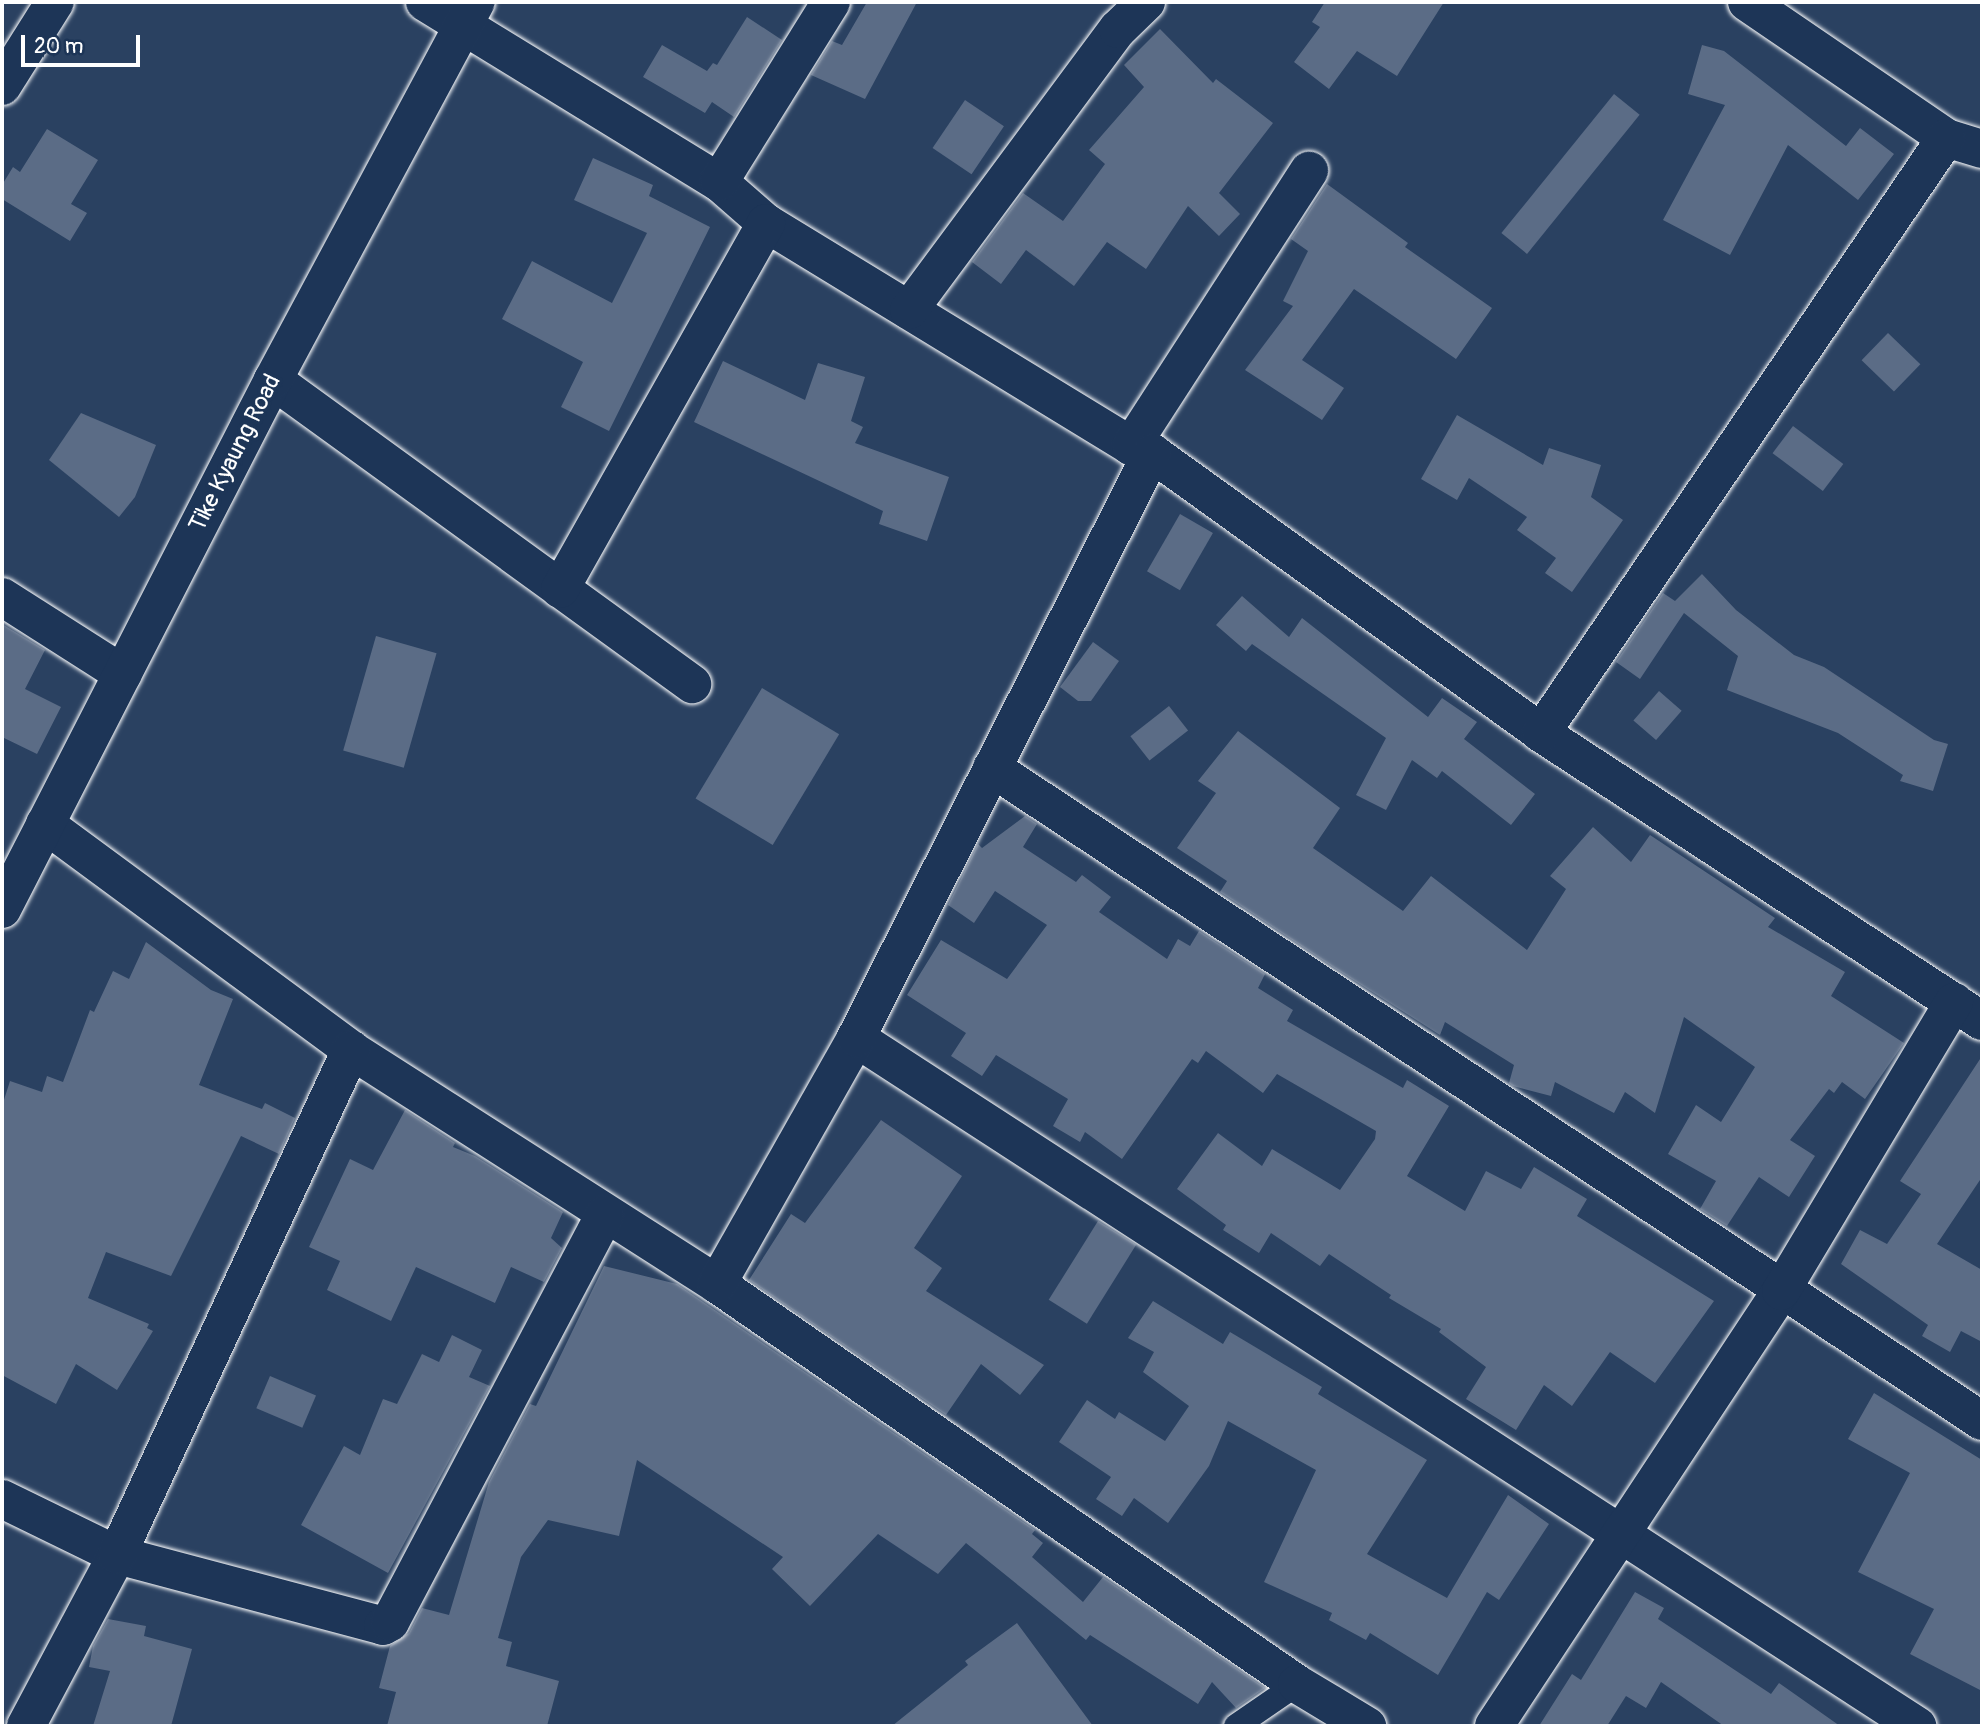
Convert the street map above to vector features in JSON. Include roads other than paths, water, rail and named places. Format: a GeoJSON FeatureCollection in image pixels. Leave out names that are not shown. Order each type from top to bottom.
{"type":"FeatureCollection","features":[{"type":"Feature","properties":{"kind":"street"},"geometry":{"type":"LineString","coordinates":[[2,86],[55,2]]}},
{"type":"Feature","properties":{"kind":"street"},"geometry":{"type":"LineString","coordinates":[[425,2],[470,15],[719,182],[766,223],[1142,450],[1541,733],[1968,1012],[1494,1726]]}},
{"type":"Feature","properties":{"kind":"street"},"geometry":{"type":"LineString","coordinates":[[719,182],[831,2]]}},
{"type":"Feature","properties":{"kind":"street"},"geometry":{"type":"LineString","coordinates":[[909,310],[1118,29],[1146,2]]}},
{"type":"Feature","properties":{"kind":"street"},"geometry":{"type":"LineString","coordinates":[[1747,2],[1946,138],[1982,149]]}},
{"type":"Feature","properties":{"kind":"street","name":"Tike Kyaung Road"},"geometry":{"type":"LineString","coordinates":[[2,909],[272,380],[470,15]]}},
{"type":"Feature","properties":{"kind":"street"},"geometry":{"type":"LineString","coordinates":[[1541,733],[1946,138]]}},
{"type":"Feature","properties":{"kind":"street"},"geometry":{"type":"LineString","coordinates":[[718,1284],[856,1038],[992,768],[1142,450],[1309,171]]}},
{"type":"Feature","properties":{"kind":"street"},"geometry":{"type":"LineString","coordinates":[[560,589],[766,223]]}},
{"type":"Feature","properties":{"kind":"street"},"geometry":{"type":"LineString","coordinates":[[272,380],[692,684]]}},
{"type":"Feature","properties":{"kind":"street"},"geometry":{"type":"LineString","coordinates":[[2,597],[123,674]]}},
{"type":"Feature","properties":{"kind":"street"},"geometry":{"type":"LineString","coordinates":[[992,768],[1781,1291],[1982,1421]]}},
{"type":"Feature","properties":{"kind":"street"},"geometry":{"type":"LineString","coordinates":[[45,824],[351,1050],[718,1284],[1297,1684],[1367,1726]]}},
{"type":"Feature","properties":{"kind":"street"},"geometry":{"type":"LineString","coordinates":[[856,1038],[1619,1536],[1917,1726]]}},
{"type":"Feature","properties":{"kind":"street"},"geometry":{"type":"LineString","coordinates":[[26,1726],[117,1555],[351,1050]]}},
{"type":"Feature","properties":{"kind":"street"},"geometry":{"type":"LineString","coordinates":[[2,1499],[117,1555],[373,1625],[390,1622],[605,1214]]}},
{"type":"Feature","properties":{"kind":"lane"},"geometry":{"type":"LineString","coordinates":[[1236,1726],[1297,1684]]}}]}
